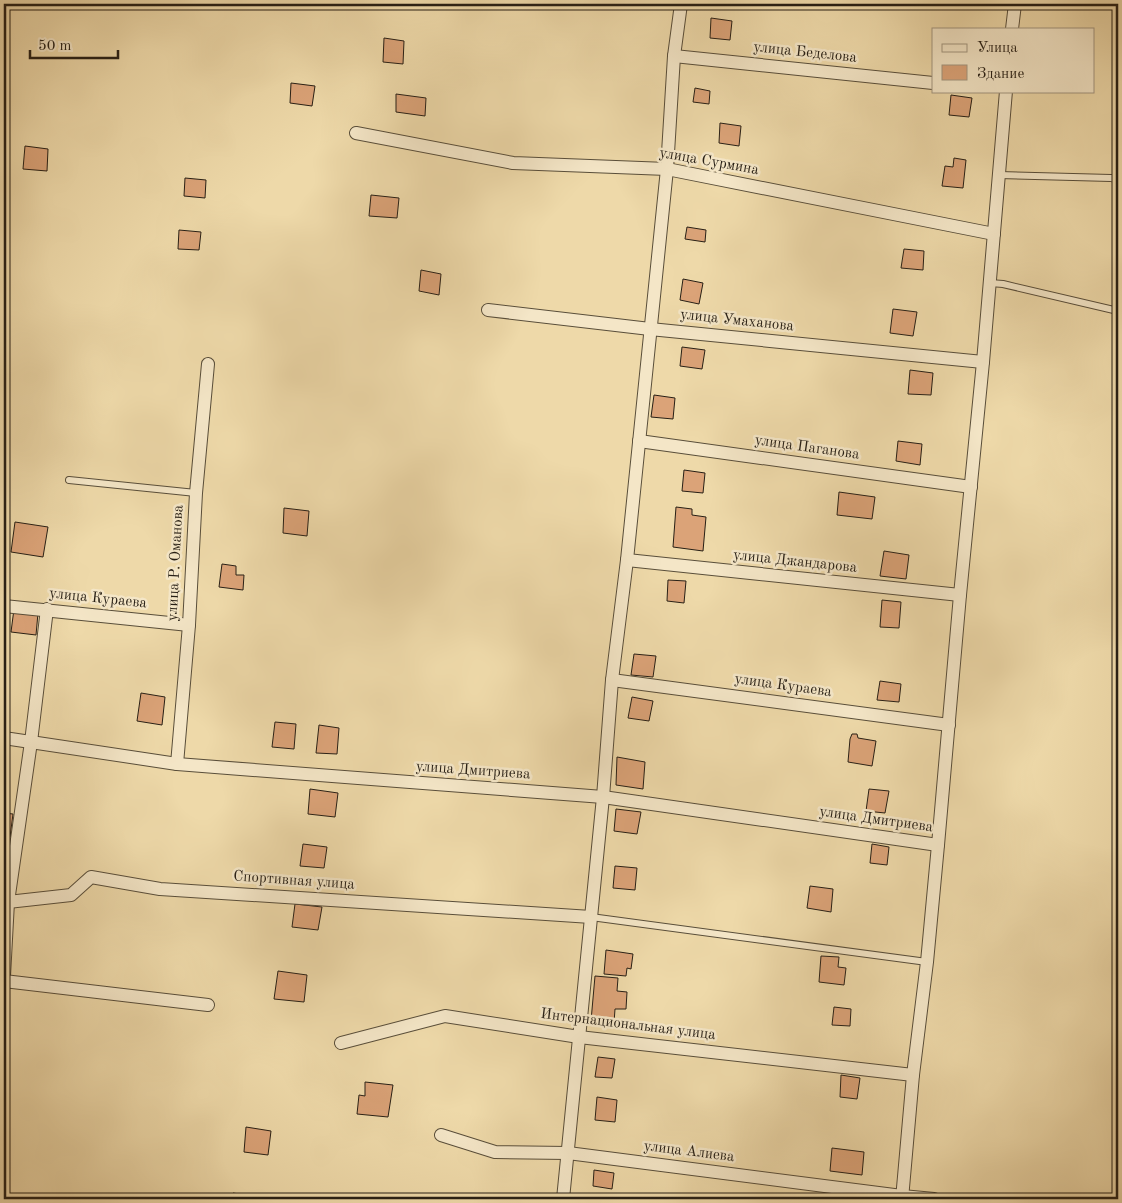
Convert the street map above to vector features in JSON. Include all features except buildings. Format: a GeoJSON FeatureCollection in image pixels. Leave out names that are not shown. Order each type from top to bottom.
{"type":"FeatureCollection","features":[{"type":"Feature","properties":{"kind":"street"},"geometry":{"type":"LineString","coordinates":[[563,1199],[603,797],[612,680],[627,560],[667,169],[674,56],[681,4]]}},
{"type":"Feature","properties":{"kind":"street"},"geometry":{"type":"LineString","coordinates":[[1012,28],[1015,4]]}},
{"type":"Feature","properties":{"kind":"street","name":"улица Беделова"},"geometry":{"type":"LineString","coordinates":[[674,56],[932,83]]}},
{"type":"Feature","properties":{"kind":"street"},"geometry":{"type":"LineString","coordinates":[[902,1198],[913,1075],[927,962],[938,845],[1006,92]]}},
{"type":"Feature","properties":{"kind":"street","name":"улица Сурмина"},"geometry":{"type":"LineString","coordinates":[[356,133],[513,163],[667,169],[994,234]]}},
{"type":"Feature","properties":{"kind":"street","name":"улица Умаханова"},"geometry":{"type":"LineString","coordinates":[[488,310],[650,329],[983,362]]}},
{"type":"Feature","properties":{"kind":"street","name":"улица Р. Оманова"},"geometry":{"type":"LineString","coordinates":[[177,764],[189,625],[196,493],[208,364]]}},
{"type":"Feature","properties":{"kind":"street","name":"улица Паганова"},"geometry":{"type":"LineString","coordinates":[[639,441],[971,487]]}},
{"type":"Feature","properties":{"kind":"street","name":"улица Джандарова"},"geometry":{"type":"LineString","coordinates":[[627,560],[960,595]]}},
{"type":"Feature","properties":{"kind":"street","name":"улица Кураева"},"geometry":{"type":"LineString","coordinates":[[4,606],[189,625]]}},
{"type":"Feature","properties":{"kind":"street"},"geometry":{"type":"LineString","coordinates":[[4,976],[6,901],[31,742],[47,609]]}},
{"type":"Feature","properties":{"kind":"street","name":"улица Кураева"},"geometry":{"type":"LineString","coordinates":[[612,680],[949,725]]}},
{"type":"Feature","properties":{"kind":"street","name":"улица Дмитриева"},"geometry":{"type":"LineString","coordinates":[[4,738],[177,764],[603,797],[938,845]]}},
{"type":"Feature","properties":{"kind":"street","name":"Спортивная улица"},"geometry":{"type":"LineString","coordinates":[[6,901],[71,895],[90,877],[160,889],[591,917]]}},
{"type":"Feature","properties":{"kind":"street"},"geometry":{"type":"LineString","coordinates":[[4,981],[208,1005]]}},
{"type":"Feature","properties":{"kind":"street","name":"Интернациональная улица"},"geometry":{"type":"LineString","coordinates":[[341,1043],[444,1016],[579,1037],[913,1075]]}},
{"type":"Feature","properties":{"kind":"street","name":"улица Алиева"},"geometry":{"type":"LineString","coordinates":[[441,1135],[495,1152],[568,1153],[902,1198],[934,1199]]}},
{"type":"Feature","properties":{"kind":"lane"},"geometry":{"type":"LineString","coordinates":[[999,175],[1111,178],[1118,180]]}},
{"type":"Feature","properties":{"kind":"lane"},"geometry":{"type":"LineString","coordinates":[[990,283],[1004,284],[1118,311]]}},
{"type":"Feature","properties":{"kind":"lane"},"geometry":{"type":"LineString","coordinates":[[69,480],[196,493]]}},
{"type":"Feature","properties":{"kind":"lane"},"geometry":{"type":"LineString","coordinates":[[591,917],[927,962]]}}]}
